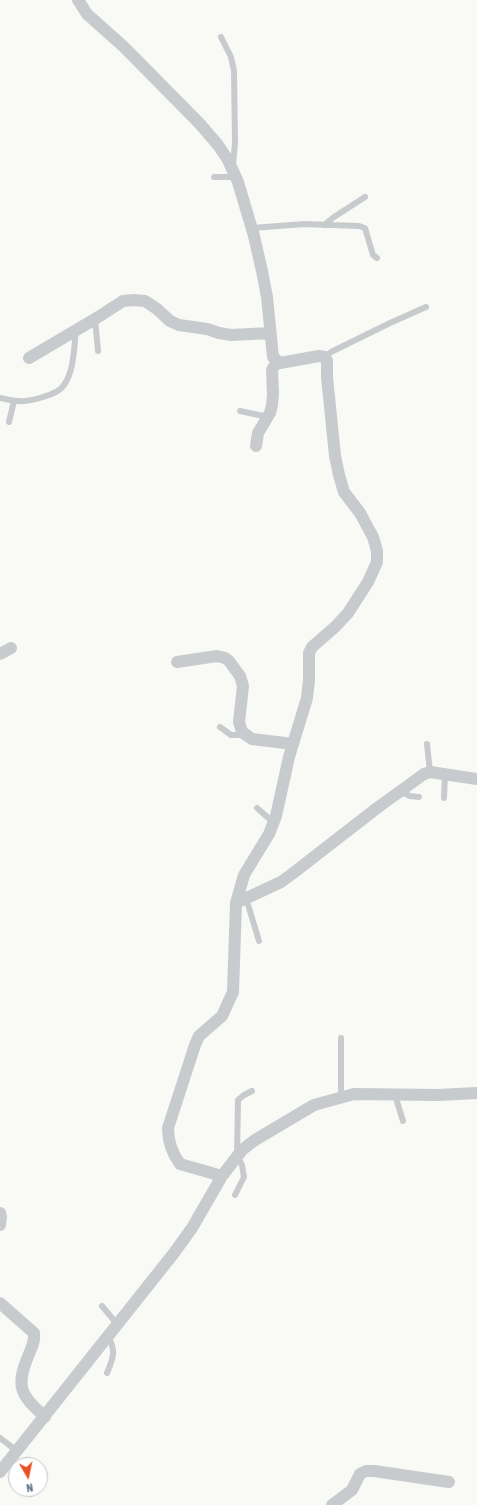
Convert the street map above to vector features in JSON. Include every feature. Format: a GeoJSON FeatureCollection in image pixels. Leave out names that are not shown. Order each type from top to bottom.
{"type":"FeatureCollection","features":[{"type":"Feature","properties":{"kind":"street"},"geometry":{"type":"LineString","coordinates":[[78,0],[87,14],[124,47],[200,124],[218,145],[234,172],[252,228],[267,297],[274,357],[280,363],[310,357],[325,357],[327,361],[327,377],[335,456],[339,475],[344,492],[360,513],[373,537],[377,551],[377,562],[368,582],[348,613],[335,627],[312,647],[309,660],[310,680],[307,698],[292,744],[274,823],[270,834],[244,875],[233,992],[222,1016],[199,1036],[168,1128],[168,1138],[174,1154],[180,1164],[222,1176]]}},
{"type":"Feature","properties":{"kind":"street"},"geometry":{"type":"LineString","coordinates":[[29,358],[95,320],[123,301],[146,301],[157,309],[162,315],[179,326],[207,329],[219,334],[270,333]]}},
{"type":"Feature","properties":{"kind":"street"},"geometry":{"type":"LineString","coordinates":[[256,446],[258,433],[268,417],[272,405],[272,370],[277,361]]}},
{"type":"Feature","properties":{"kind":"street"},"geometry":{"type":"LineString","coordinates":[[0,654],[11,648]]}},
{"type":"Feature","properties":{"kind":"street"},"geometry":{"type":"LineString","coordinates":[[177,662],[217,656],[225,658],[240,676],[243,686],[239,722],[240,729],[244,735],[252,739],[292,744]]}},
{"type":"Feature","properties":{"kind":"street"},"geometry":{"type":"LineString","coordinates":[[241,900],[281,882],[424,774],[430,772],[477,779]]}},
{"type":"Feature","properties":{"kind":"street"},"geometry":{"type":"LineString","coordinates":[[0,1472],[174,1254],[192,1228],[222,1176],[242,1150],[255,1140],[314,1105],[341,1097],[354,1094],[438,1095],[477,1093]]}},
{"type":"Feature","properties":{"kind":"street"},"geometry":{"type":"LineString","coordinates":[[0,1213],[0,1225]]}},
{"type":"Feature","properties":{"kind":"street"},"geometry":{"type":"LineString","coordinates":[[0,1303],[34,1333],[35,1338],[24,1365],[20,1383],[27,1400],[45,1417]]}},
{"type":"Feature","properties":{"kind":"street"},"geometry":{"type":"LineString","coordinates":[[332,1505],[352,1490],[360,1474],[366,1471],[449,1482]]}},
{"type":"Feature","properties":{"kind":"lane"},"geometry":{"type":"LineString","coordinates":[[214,177],[234,172],[234,71],[231,57],[221,37]]}},
{"type":"Feature","properties":{"kind":"lane"},"geometry":{"type":"LineString","coordinates":[[324,225],[365,197]]}},
{"type":"Feature","properties":{"kind":"lane"},"geometry":{"type":"LineString","coordinates":[[252,228],[290,224],[359,226],[365,228],[374,255],[377,258]]}},
{"type":"Feature","properties":{"kind":"lane"},"geometry":{"type":"LineString","coordinates":[[325,357],[331,352],[426,307]]}},
{"type":"Feature","properties":{"kind":"lane"},"geometry":{"type":"LineString","coordinates":[[95,320],[98,351]]}},
{"type":"Feature","properties":{"kind":"lane"},"geometry":{"type":"LineString","coordinates":[[0,398],[28,402],[58,391],[64,386],[71,366],[76,330]]}},
{"type":"Feature","properties":{"kind":"lane"},"geometry":{"type":"LineString","coordinates":[[10,422],[14,401]]}},
{"type":"Feature","properties":{"kind":"lane"},"geometry":{"type":"LineString","coordinates":[[240,411],[268,417]]}},
{"type":"Feature","properties":{"kind":"lane"},"geometry":{"type":"LineString","coordinates":[[220,727],[231,735],[244,735]]}},
{"type":"Feature","properties":{"kind":"lane"},"geometry":{"type":"LineString","coordinates":[[427,744],[430,772]]}},
{"type":"Feature","properties":{"kind":"lane"},"geometry":{"type":"LineString","coordinates":[[444,798],[446,774]]}},
{"type":"Feature","properties":{"kind":"lane"},"geometry":{"type":"LineString","coordinates":[[400,791],[410,796],[419,797]]}},
{"type":"Feature","properties":{"kind":"lane"},"geometry":{"type":"LineString","coordinates":[[257,808],[274,823]]}},
{"type":"Feature","properties":{"kind":"lane"},"geometry":{"type":"LineString","coordinates":[[241,900],[259,940]]}},
{"type":"Feature","properties":{"kind":"lane"},"geometry":{"type":"LineString","coordinates":[[341,1038],[341,1097]]}},
{"type":"Feature","properties":{"kind":"lane"},"geometry":{"type":"LineString","coordinates":[[234,1195],[244,1177],[242,1164],[237,1156],[238,1100],[252,1091]]}},
{"type":"Feature","properties":{"kind":"lane"},"geometry":{"type":"LineString","coordinates":[[395,1094],[403,1122]]}},
{"type":"Feature","properties":{"kind":"lane"},"geometry":{"type":"LineString","coordinates":[[102,1306],[117,1324]]}},
{"type":"Feature","properties":{"kind":"lane"},"geometry":{"type":"LineString","coordinates":[[108,1335],[114,1350],[114,1356],[108,1373]]}},
{"type":"Feature","properties":{"kind":"lane"},"geometry":{"type":"LineString","coordinates":[[0,1438],[17,1451]]}}]}
